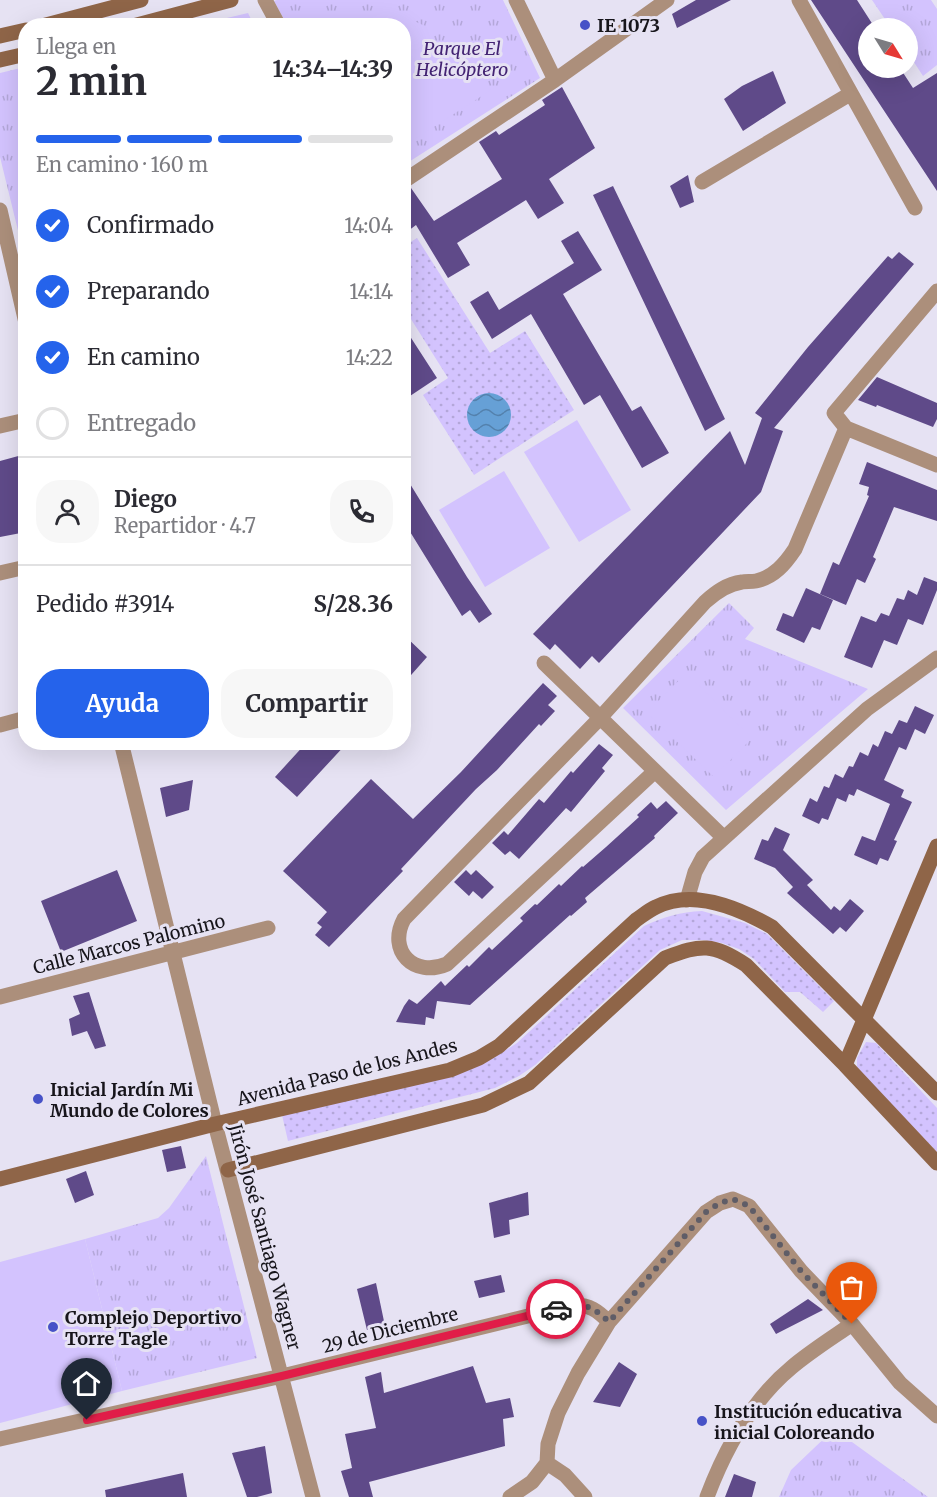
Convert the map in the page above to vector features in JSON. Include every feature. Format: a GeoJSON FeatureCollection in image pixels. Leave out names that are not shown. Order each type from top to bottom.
{"type":"FeatureCollection","features":[{"type":"Feature","properties":{"kind":"street"},"geometry":{"type":"LineString","coordinates":[[72,18],[141,0]]}},
{"type":"Feature","properties":{"kind":"street"},"geometry":{"type":"LineString","coordinates":[[163,18],[231,0]]}},
{"type":"Feature","properties":{"kind":"street"},"geometry":{"type":"LineString","coordinates":[[265,0],[275,18]]}},
{"type":"Feature","properties":{"kind":"street"},"geometry":{"type":"LineString","coordinates":[[516,0],[555,80]]}},
{"type":"Feature","properties":{"kind":"street"},"geometry":{"type":"LineString","coordinates":[[411,176],[555,80],[667,0]]}},
{"type":"Feature","properties":{"kind":"street"},"geometry":{"type":"LineString","coordinates":[[799,0],[915,208]]}},
{"type":"Feature","properties":{"kind":"street"},"geometry":{"type":"LineString","coordinates":[[0,36],[18,32]]}},
{"type":"Feature","properties":{"kind":"street"},"geometry":{"type":"LineString","coordinates":[[0,60],[18,56]]}},
{"type":"Feature","properties":{"kind":"street"},"geometry":{"type":"LineString","coordinates":[[702,182],[850,94]]}},
{"type":"Feature","properties":{"kind":"street"},"geometry":{"type":"LineString","coordinates":[[0,210],[18,288]]}},
{"type":"Feature","properties":{"kind":"street"},"geometry":{"type":"LineString","coordinates":[[937,291],[834,412],[846,428],[937,465]]}},
{"type":"Feature","properties":{"kind":"street"},"geometry":{"type":"LineString","coordinates":[[0,426],[18,422]]}},
{"type":"Feature","properties":{"kind":"street"},"geometry":{"type":"LineString","coordinates":[[654,772],[447,964],[438,968],[420,968],[405,958],[401,951],[398,934],[404,919],[600,718],[714,594],[733,584],[754,582],[767,577],[787,560],[795,549],[846,428]]}},
{"type":"Feature","properties":{"kind":"street"},"geometry":{"type":"LineString","coordinates":[[0,573],[18,569]]}},
{"type":"Feature","properties":{"kind":"street"},"geometry":{"type":"LineString","coordinates":[[687,900],[695,872],[703,857],[867,709],[937,658]]}},
{"type":"Feature","properties":{"kind":"street"},"geometry":{"type":"LineString","coordinates":[[544,663],[724,838]]}},
{"type":"Feature","properties":{"kind":"street"},"geometry":{"type":"LineString","coordinates":[[0,725],[18,720]]}},
{"type":"Feature","properties":{"kind":"street","name":"Jirón José Santiago Wagner"},"geometry":{"type":"LineString","coordinates":[[123,750],[215,1124],[313,1497]]}},
{"type":"Feature","properties":{"kind":"street"},"geometry":{"type":"LineString","coordinates":[[845,1065],[932,875],[937,846]]}},
{"type":"Feature","properties":{"kind":"street","name":"Avenida Paso de los Andes"},"geometry":{"type":"LineString","coordinates":[[0,1179],[215,1124],[450,1070],[479,1058],[499,1046],[636,920],[656,906],[687,900],[705,900],[726,905],[750,914],[772,927],[937,1093]]}},
{"type":"Feature","properties":{"kind":"street","name":"Calle Marcos Palomino"},"geometry":{"type":"LineString","coordinates":[[0,997],[268,928]]}},
{"type":"Feature","properties":{"kind":"street"},"geometry":{"type":"LineString","coordinates":[[228,1170],[483,1105],[504,1096],[529,1083],[665,958],[687,949],[707,946],[727,953],[746,965],[845,1065],[937,1163]]}},
{"type":"Feature","properties":{"kind":"street"},"geometry":{"type":"LineString","coordinates":[[510,1497],[532,1482],[548,1463],[548,1443],[558,1413],[578,1373],[609,1322],[706,1212],[720,1203],[733,1199],[749,1206],[801,1271],[852,1324],[900,1383],[937,1416]]}},
{"type":"Feature","properties":{"kind":"street","name":"29 de Diciembre"},"geometry":{"type":"LineString","coordinates":[[0,1439],[282,1376],[573,1305],[585,1305],[598,1311],[609,1322]]}},
{"type":"Feature","properties":{"kind":"street"},"geometry":{"type":"LineString","coordinates":[[707,1497],[717,1469],[748,1416],[763,1398],[792,1367],[852,1324]]}},
{"type":"Feature","properties":{"kind":"street"},"geometry":{"type":"LineString","coordinates":[[548,1463],[565,1475],[585,1497]]}},
{"type":"Feature","properties":{"kind":"green space","name":"Parque El Helicóptero"},"geometry":{"type":"Polygon","coordinates":[[[503,0],[540,78],[411,161],[411,18],[283,18],[274,1],[503,0]]]}},
{"type":"Feature","properties":{"kind":"green space"},"geometry":{"type":"Polygon","coordinates":[[[872,0],[931,0],[937,9],[937,65],[923,76],[918,68],[918,18],[884,18],[872,0]]]}},
{"type":"Feature","properties":{"kind":"green space"},"geometry":{"type":"Polygon","coordinates":[[[248,13],[250,18],[227,18],[248,13]]]}},
{"type":"Feature","properties":{"kind":"green space"},"geometry":{"type":"Polygon","coordinates":[[[411,19],[425,26],[432,36],[429,50],[478,69],[491,90],[411,141],[411,19]]]}},
{"type":"Feature","properties":{"kind":"green space"},"geometry":{"type":"Polygon","coordinates":[[[18,69],[18,230],[0,157],[0,73],[18,69]]]}},
{"type":"Feature","properties":{"kind":"green space"},"geometry":{"type":"Polygon","coordinates":[[[417,238],[490,353],[525,331],[574,410],[474,475],[423,395],[448,378],[411,319],[411,242],[417,238]]]}},
{"type":"Feature","properties":{"kind":"green space"},"geometry":{"type":"Polygon","coordinates":[[[577,420],[631,510],[579,542],[524,452],[577,420]]]}},
{"type":"Feature","properties":{"kind":"green space"},"geometry":{"type":"Polygon","coordinates":[[[504,471],[550,548],[485,587],[439,510],[504,471]]]}},
{"type":"Feature","properties":{"kind":"green space"},"geometry":{"type":"Polygon","coordinates":[[[729,603],[754,628],[745,639],[868,689],[726,810],[623,708],[729,603]]]}},
{"type":"Feature","properties":{"kind":"green space"},"geometry":{"type":"Polygon","coordinates":[[[686,673],[752,738],[714,777],[647,713],[686,673]]]}},
{"type":"Feature","properties":{"kind":"green space"},"geometry":{"type":"Polygon","coordinates":[[[702,911],[745,923],[767,934],[834,1001],[823,1012],[800,992],[785,992],[754,959],[739,949],[704,940],[682,940],[660,950],[535,1065],[519,1076],[495,1088],[288,1141],[282,1115],[451,1076],[493,1057],[517,1043],[644,926],[686,912],[702,911]]]}},
{"type":"Feature","properties":{"kind":"green space"},"geometry":{"type":"Polygon","coordinates":[[[866,1042],[876,1043],[937,1108],[937,1152],[857,1068],[857,1058],[866,1042]]]}},
{"type":"Feature","properties":{"kind":"green space"},"geometry":{"type":"Polygon","coordinates":[[[206,1156],[257,1358],[122,1391],[85,1239],[158,1218],[169,1208],[206,1156]]]}},
{"type":"Feature","properties":{"kind":"green space","name":"Complejo Deportivo Torre Tagle"},"geometry":{"type":"Polygon","coordinates":[[[85,1239],[122,1391],[0,1423],[0,1262],[85,1239]]]}},
{"type":"Feature","properties":{"kind":"green space"},"geometry":{"type":"Polygon","coordinates":[[[834,1429],[928,1497],[779,1497],[791,1470],[834,1429]]]}},
{"type":"Feature","properties":{"kind":"water"},"geometry":{"type":"Polygon","coordinates":[[[489,393],[505,399],[511,415],[505,431],[489,437],[473,431],[467,415],[473,399],[489,393]]]}},
{"type":"Feature","properties":{"kind":"building"},"geometry":{"type":"Polygon","coordinates":[[[696,0],[731,0],[677,28],[672,14],[696,0]]]}},
{"type":"Feature","properties":{"kind":"building"},"geometry":{"type":"Polygon","coordinates":[[[811,0],[857,0],[869,18],[858,18],[858,71],[811,0]]]}},
{"type":"Feature","properties":{"kind":"building"},"geometry":{"type":"Polygon","coordinates":[[[773,71],[786,103],[743,131],[724,99],[742,86],[773,71]]]}},
{"type":"Feature","properties":{"kind":"building"},"geometry":{"type":"Polygon","coordinates":[[[937,73],[937,191],[862,78],[906,78],[913,88],[937,73]]]}},
{"type":"Feature","properties":{"kind":"building"},"geometry":{"type":"Polygon","coordinates":[[[562,87],[595,148],[549,179],[564,203],[538,219],[526,200],[457,243],[470,265],[448,278],[416,225],[411,229],[411,188],[434,221],[502,179],[479,142],[496,131],[499,135],[545,105],[542,100],[562,87]]]}},
{"type":"Feature","properties":{"kind":"building"},"geometry":{"type":"Polygon","coordinates":[[[688,175],[694,202],[680,208],[670,186],[688,175]]]}},
{"type":"Feature","properties":{"kind":"building"},"geometry":{"type":"Polygon","coordinates":[[[613,186],[725,419],[705,431],[593,195],[613,186]]]}},
{"type":"Feature","properties":{"kind":"building"},"geometry":{"type":"Polygon","coordinates":[[[578,231],[602,270],[563,294],[632,411],[641,406],[669,453],[642,468],[600,395],[584,405],[531,314],[492,339],[470,302],[488,291],[499,310],[574,263],[561,241],[578,231]]]}},
{"type":"Feature","properties":{"kind":"building"},"geometry":{"type":"Polygon","coordinates":[[[899,252],[914,264],[774,428],[783,431],[761,492],[599,663],[592,656],[580,669],[555,644],[550,650],[533,634],[730,431],[745,465],[762,418],[755,413],[808,347],[888,256],[892,259],[899,252]]]}},
{"type":"Feature","properties":{"kind":"building"},"geometry":{"type":"Polygon","coordinates":[[[411,338],[437,378],[411,395],[411,338]]]}},
{"type":"Feature","properties":{"kind":"building"},"geometry":{"type":"Polygon","coordinates":[[[877,377],[937,403],[937,419],[933,427],[858,400],[877,377]]]}},
{"type":"Feature","properties":{"kind":"building"},"geometry":{"type":"Polygon","coordinates":[[[18,456],[18,534],[0,537],[0,461],[18,456]]]}},
{"type":"Feature","properties":{"kind":"building"},"geometry":{"type":"Polygon","coordinates":[[[867,462],[937,490],[937,521],[894,507],[865,583],[857,579],[846,605],[820,594],[833,562],[839,565],[869,496],[867,495],[869,487],[859,484],[867,462]]]}},
{"type":"Feature","properties":{"kind":"building"},"geometry":{"type":"Polygon","coordinates":[[[411,485],[492,614],[479,623],[470,610],[462,616],[411,533],[411,485]]]}},
{"type":"Feature","properties":{"kind":"building"},"geometry":{"type":"Polygon","coordinates":[[[924,577],[937,582],[937,590],[923,625],[908,619],[897,645],[884,640],[872,668],[844,657],[861,616],[876,622],[881,613],[889,616],[897,598],[904,600],[908,590],[917,595],[924,577]]]}},
{"type":"Feature","properties":{"kind":"building"},"geometry":{"type":"Polygon","coordinates":[[[806,588],[833,600],[820,630],[812,627],[804,643],[776,630],[783,613],[793,617],[806,588]]]}},
{"type":"Feature","properties":{"kind":"building"},"geometry":{"type":"Polygon","coordinates":[[[411,642],[427,657],[411,675],[411,642]]]}},
{"type":"Feature","properties":{"kind":"building"},"geometry":{"type":"Polygon","coordinates":[[[543,683],[557,696],[548,705],[555,711],[541,726],[539,724],[497,770],[476,789],[401,869],[403,871],[329,947],[315,935],[322,927],[317,923],[327,912],[283,871],[371,779],[413,819],[461,772],[543,683]]]}},
{"type":"Feature","properties":{"kind":"building"},"geometry":{"type":"Polygon","coordinates":[[[915,706],[934,715],[925,734],[915,729],[906,750],[899,747],[884,780],[904,790],[901,797],[912,802],[894,840],[897,841],[888,861],[880,858],[877,865],[854,855],[862,836],[875,841],[890,804],[857,789],[854,796],[849,794],[846,802],[837,798],[828,820],[822,818],[819,824],[802,816],[810,798],[817,802],[824,786],[829,788],[835,774],[843,778],[849,766],[853,767],[860,752],[868,756],[873,744],[878,747],[885,731],[892,734],[899,720],[907,723],[915,706]]]}},
{"type":"Feature","properties":{"kind":"building"},"geometry":{"type":"Polygon","coordinates":[[[599,744],[613,755],[602,768],[605,771],[571,812],[566,808],[519,859],[510,851],[505,855],[492,843],[504,831],[508,835],[539,799],[544,803],[571,771],[573,773],[599,744]]]}},
{"type":"Feature","properties":{"kind":"building"},"geometry":{"type":"Polygon","coordinates":[[[300,750],[341,750],[297,797],[275,777],[300,750]]]}},
{"type":"Feature","properties":{"kind":"building"},"geometry":{"type":"Polygon","coordinates":[[[193,780],[189,810],[166,817],[160,788],[193,780]]]}},
{"type":"Feature","properties":{"kind":"building"},"geometry":{"type":"Polygon","coordinates":[[[666,801],[678,813],[654,836],[655,838],[585,898],[587,902],[470,1005],[437,1001],[434,1019],[426,1017],[425,1025],[396,1022],[409,999],[417,1004],[441,981],[445,986],[489,947],[492,950],[523,921],[520,918],[535,904],[537,905],[559,884],[561,886],[606,847],[639,817],[637,815],[651,802],[657,809],[666,801]]]}},
{"type":"Feature","properties":{"kind":"building"},"geometry":{"type":"Polygon","coordinates":[[[775,827],[790,834],[783,850],[813,880],[807,885],[831,910],[834,906],[840,911],[850,899],[864,911],[846,932],[840,927],[833,934],[787,893],[793,887],[775,868],[754,859],[762,839],[768,841],[775,827]]]}},
{"type":"Feature","properties":{"kind":"building"},"geometry":{"type":"Polygon","coordinates":[[[117,870],[137,921],[61,952],[41,901],[117,870]]]}},
{"type":"Feature","properties":{"kind":"building"},"geometry":{"type":"Polygon","coordinates":[[[466,870],[471,875],[476,870],[494,887],[482,899],[473,891],[469,896],[454,882],[466,870]]]}},
{"type":"Feature","properties":{"kind":"building"},"geometry":{"type":"Polygon","coordinates":[[[89,992],[106,1046],[95,1049],[87,1031],[72,1036],[69,1019],[80,1014],[73,996],[89,992]]]}},
{"type":"Feature","properties":{"kind":"building"},"geometry":{"type":"Polygon","coordinates":[[[181,1146],[186,1168],[167,1172],[162,1150],[181,1146]]]}},
{"type":"Feature","properties":{"kind":"building"},"geometry":{"type":"Polygon","coordinates":[[[86,1171],[94,1195],[75,1203],[66,1179],[86,1171]]]}},
{"type":"Feature","properties":{"kind":"building"},"geometry":{"type":"Polygon","coordinates":[[[528,1192],[529,1215],[509,1220],[510,1234],[494,1238],[489,1203],[528,1192]]]}},
{"type":"Feature","properties":{"kind":"building"},"geometry":{"type":"Polygon","coordinates":[[[501,1275],[505,1292],[479,1298],[474,1281],[501,1275]]]}},
{"type":"Feature","properties":{"kind":"building"},"geometry":{"type":"Polygon","coordinates":[[[376,1283],[385,1326],[367,1330],[357,1289],[376,1283]]]}},
{"type":"Feature","properties":{"kind":"building"},"geometry":{"type":"Polygon","coordinates":[[[808,1299],[823,1310],[776,1334],[770,1324],[808,1299]]]}},
{"type":"Feature","properties":{"kind":"building"},"geometry":{"type":"Polygon","coordinates":[[[619,1362],[637,1374],[620,1407],[593,1402],[619,1362]]]}},
{"type":"Feature","properties":{"kind":"building"},"geometry":{"type":"Polygon","coordinates":[[[473,1366],[486,1403],[510,1398],[514,1417],[503,1419],[505,1446],[369,1482],[373,1497],[349,1497],[341,1471],[352,1468],[345,1434],[376,1428],[365,1377],[381,1372],[384,1393],[473,1366]]]}},
{"type":"Feature","properties":{"kind":"building"},"geometry":{"type":"Polygon","coordinates":[[[265,1446],[272,1493],[247,1497],[232,1453],[265,1446]]]}},
{"type":"Feature","properties":{"kind":"building"},"geometry":{"type":"Polygon","coordinates":[[[183,1473],[187,1497],[106,1497],[105,1490],[183,1473]]]}},
{"type":"Feature","properties":{"kind":"building"},"geometry":{"type":"Polygon","coordinates":[[[734,1474],[756,1482],[752,1497],[725,1497],[734,1474]]]}},
{"type":"Feature","properties":{"kind":"way so far"},"geometry":{"type":"LineString","coordinates":[[556,1309],[585,1305],[598,1311],[609,1322],[706,1212],[720,1203],[733,1199],[749,1206],[801,1271],[852,1324]]}},
{"type":"Feature","properties":{"kind":"place","name":"IE 1073"},"geometry":{"type":"Point","coordinates":[585,25]}},
{"type":"Feature","properties":{"kind":"place","name":"Inicial Jardín Mi Mundo de Colores"},"geometry":{"type":"Point","coordinates":[38,1099]}},
{"type":"Feature","properties":{"kind":"place","name":"Complejo Deportivo Torre Tagle"},"geometry":{"type":"Point","coordinates":[53,1327]}},
{"type":"Feature","properties":{"kind":"place","name":"Institución educativa inicial Coloreando"},"geometry":{"type":"Point","coordinates":[702,1421]}},
{"type":"Feature","properties":{"kind":"route"},"geometry":{"type":"LineString","coordinates":[[87,1420],[282,1376],[556,1309]]}}]}
